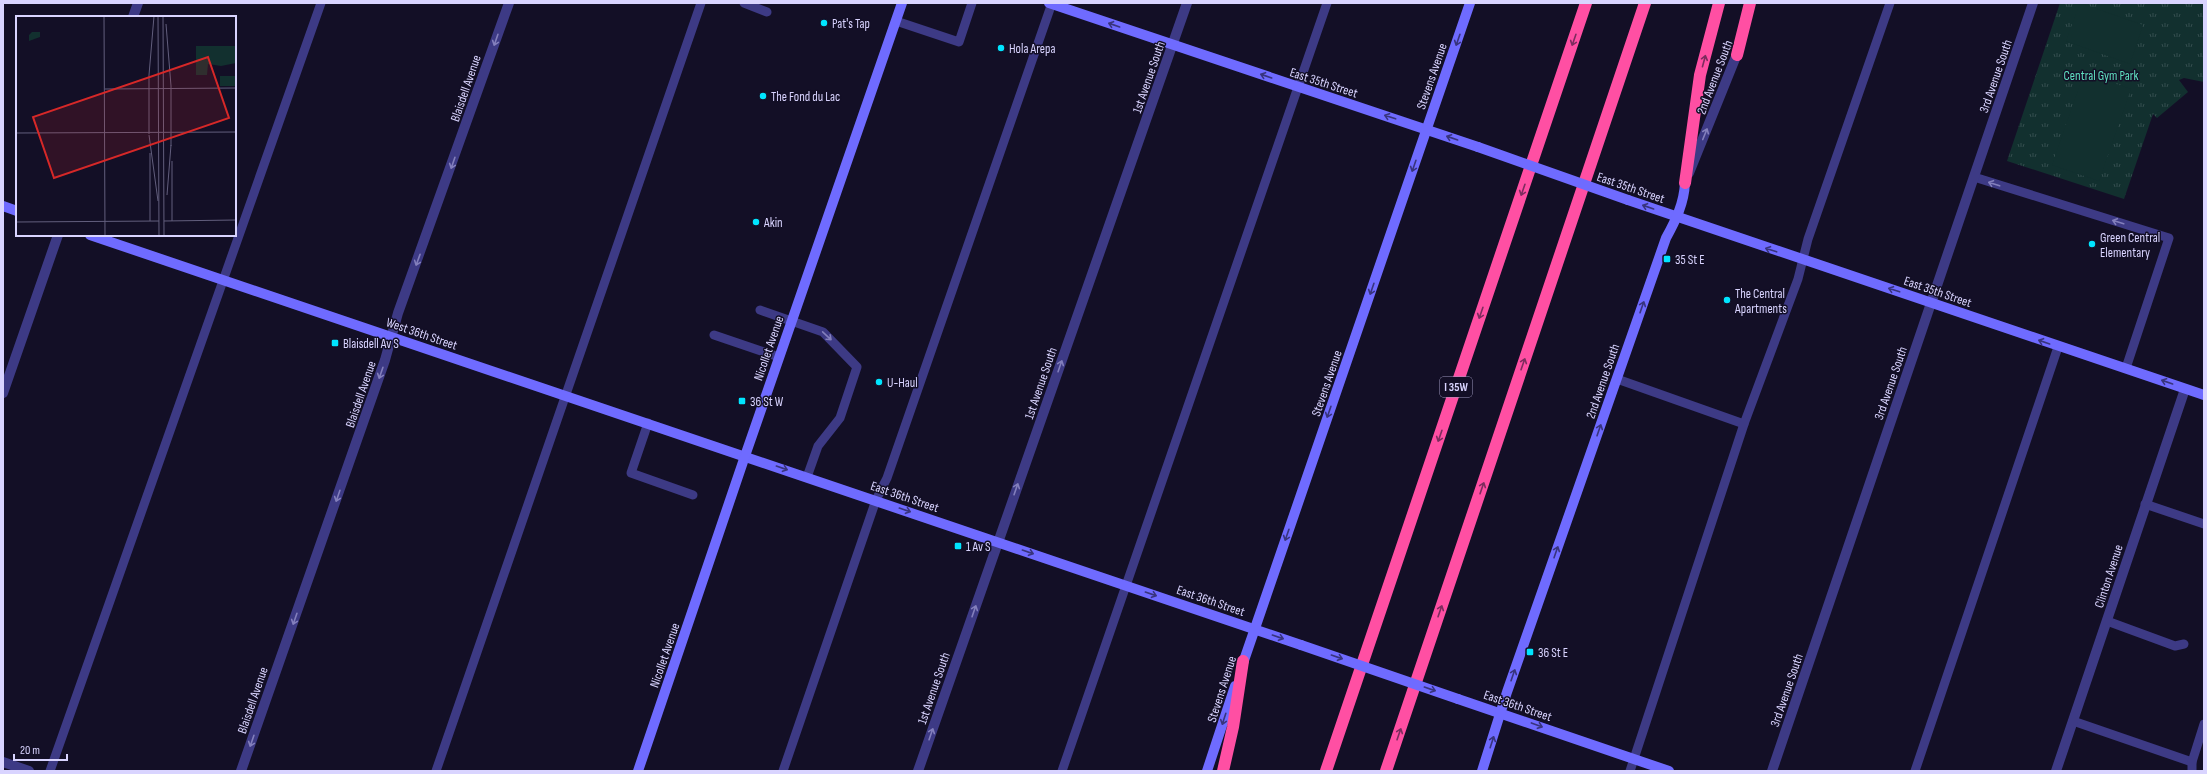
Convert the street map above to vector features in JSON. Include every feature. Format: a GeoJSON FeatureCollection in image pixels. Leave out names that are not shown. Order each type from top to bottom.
{"type":"FeatureCollection","features":[{"type":"Feature","properties":{"kind":"highway","name":"I 35W"},"geometry":{"type":"LineString","coordinates":[[1326,771],[1586,3]]}},
{"type":"Feature","properties":{"kind":"highway"},"geometry":{"type":"LineString","coordinates":[[1386,771],[1645,3]]}},
{"type":"Feature","properties":{"kind":"highway"},"geometry":{"type":"LineString","coordinates":[[1685,183],[1700,75],[1719,3]]}},
{"type":"Feature","properties":{"kind":"highway"},"geometry":{"type":"LineString","coordinates":[[1737,55],[1750,3]]}},
{"type":"Feature","properties":{"kind":"highway"},"geometry":{"type":"LineString","coordinates":[[1223,771],[1233,727],[1243,661]]}},
{"type":"Feature","properties":{"kind":"street"},"geometry":{"type":"LineString","coordinates":[[133,16],[138,3]]}},
{"type":"Feature","properties":{"kind":"street","name":"Blaisdell Avenue"},"geometry":{"type":"LineString","coordinates":[[241,771],[386,360],[398,313],[509,3]]}},
{"type":"Feature","properties":{"kind":"street","name":"Nicollet Avenue"},"geometry":{"type":"LineString","coordinates":[[638,771],[779,357],[902,3]]}},
{"type":"Feature","properties":{"kind":"street","name":"East 35th Street"},"geometry":{"type":"LineString","coordinates":[[1051,3],[1478,147],[1802,260],[1931,302],[2058,347],[2126,368],[2204,395]]}},
{"type":"Feature","properties":{"kind":"street","name":"1st Avenue South"},"geometry":{"type":"LineString","coordinates":[[918,771],[1187,3]]}},
{"type":"Feature","properties":{"kind":"street","name":"Stevens Avenue"},"geometry":{"type":"LineString","coordinates":[[1207,771],[1243,661],[1470,3]]}},
{"type":"Feature","properties":{"kind":"street","name":"2nd Avenue South"},"geometry":{"type":"LineString","coordinates":[[1482,771],[1501,712],[1666,238],[1677,217],[1684,196],[1685,183],[1737,55],[1754,3]]}},
{"type":"Feature","properties":{"kind":"street","name":"3rd Avenue South"},"geometry":{"type":"LineString","coordinates":[[1772,771],[2033,3]]}},
{"type":"Feature","properties":{"kind":"street"},"geometry":{"type":"LineString","coordinates":[[3,206],[16,211]]}},
{"type":"Feature","properties":{"kind":"street"},"geometry":{"type":"LineString","coordinates":[[3,393],[58,236]]}},
{"type":"Feature","properties":{"kind":"street","name":"West 36th Street"},"geometry":{"type":"LineString","coordinates":[[93,236],[745,456]]}},
{"type":"Feature","properties":{"kind":"street","name":"Clinton Avenue"},"geometry":{"type":"LineString","coordinates":[[2056,771],[2185,389]]}},
{"type":"Feature","properties":{"kind":"street","name":"East 36th Street"},"geometry":{"type":"LineString","coordinates":[[745,456],[1458,699],[1501,712],[1669,771]]}},
{"type":"Feature","properties":{"kind":"street"},"geometry":{"type":"LineString","coordinates":[[3,762],[29,771]]}},
{"type":"Feature","properties":{"kind":"lane"},"geometry":{"type":"LineString","coordinates":[[50,771],[222,279],[321,3]]}},
{"type":"Feature","properties":{"kind":"lane"},"geometry":{"type":"LineString","coordinates":[[436,771],[564,395],[701,3]]}},
{"type":"Feature","properties":{"kind":"lane"},"geometry":{"type":"LineString","coordinates":[[744,3],[767,12]]}},
{"type":"Feature","properties":{"kind":"lane"},"geometry":{"type":"LineString","coordinates":[[896,21],[959,42],[972,3]]}},
{"type":"Feature","properties":{"kind":"lane"},"geometry":{"type":"LineString","coordinates":[[783,771],[876,500],[889,470],[1051,3]]}},
{"type":"Feature","properties":{"kind":"lane"},"geometry":{"type":"LineString","coordinates":[[1062,771],[1327,3]]}},
{"type":"Feature","properties":{"kind":"lane"},"geometry":{"type":"LineString","coordinates":[[1630,771],[1744,424],[1798,278],[1802,260],[1890,3]]}},
{"type":"Feature","properties":{"kind":"lane"},"geometry":{"type":"LineString","coordinates":[[1974,177],[2169,238],[2126,368]]}},
{"type":"Feature","properties":{"kind":"lane"},"geometry":{"type":"LineString","coordinates":[[760,310],[823,332],[856,367],[840,418],[818,446],[807,477]]}},
{"type":"Feature","properties":{"kind":"lane"},"geometry":{"type":"LineString","coordinates":[[714,335],[779,357]]}},
{"type":"Feature","properties":{"kind":"lane"},"geometry":{"type":"LineString","coordinates":[[1915,771],[2058,347]]}},
{"type":"Feature","properties":{"kind":"lane"},"geometry":{"type":"LineString","coordinates":[[1617,379],[1744,424]]}},
{"type":"Feature","properties":{"kind":"lane"},"geometry":{"type":"LineString","coordinates":[[648,423],[631,473],[693,495]]}},
{"type":"Feature","properties":{"kind":"lane"},"geometry":{"type":"LineString","coordinates":[[2145,504],[2204,524]]}},
{"type":"Feature","properties":{"kind":"lane"},"geometry":{"type":"LineString","coordinates":[[2107,621],[2175,646],[2184,644]]}},
{"type":"Feature","properties":{"kind":"lane"},"geometry":{"type":"LineString","coordinates":[[2073,721],[2192,767],[2204,724]]}},
{"type":"Feature","properties":{"kind":"green space","name":"Central Gym Park"},"geometry":{"type":"Polygon","coordinates":[[[2060,3],[2204,3],[2204,82],[2184,78],[2179,80],[2188,92],[2157,118],[2153,114],[2124,199],[2007,161],[2060,3]]]}},
{"type":"Feature","properties":{"kind":"green space"},"geometry":{"type":"Polygon","coordinates":[[[2080,3],[2143,25],[2130,64],[2066,41],[2080,3]]]}},
{"type":"Feature","properties":{"kind":"green space"},"geometry":{"type":"Polygon","coordinates":[[[2084,73],[2131,89],[2099,181],[2052,165],[2084,73]]]}},
{"type":"Feature","properties":{"kind":"place","name":"Pat's Tap"},"geometry":{"type":"Point","coordinates":[824,23]}},
{"type":"Feature","properties":{"kind":"place","name":"Hola Arepa"},"geometry":{"type":"Point","coordinates":[1001,48]}},
{"type":"Feature","properties":{"kind":"place","name":"The Fond du Lac"},"geometry":{"type":"Point","coordinates":[763,96]}},
{"type":"Feature","properties":{"kind":"place","name":"Akin"},"geometry":{"type":"Point","coordinates":[756,222]}},
{"type":"Feature","properties":{"kind":"place","name":"Green Central Elementary"},"geometry":{"type":"Point","coordinates":[2092,244]}},
{"type":"Feature","properties":{"kind":"place","name":"35 St E"},"geometry":{"type":"Point","coordinates":[1667,259]}},
{"type":"Feature","properties":{"kind":"place","name":"The Central Apartments"},"geometry":{"type":"Point","coordinates":[1727,300]}},
{"type":"Feature","properties":{"kind":"place","name":"Blaisdell Av S"},"geometry":{"type":"Point","coordinates":[335,343]}},
{"type":"Feature","properties":{"kind":"place","name":"U-Haul"},"geometry":{"type":"Point","coordinates":[879,382]}},
{"type":"Feature","properties":{"kind":"place","name":"36 St W"},"geometry":{"type":"Point","coordinates":[742,401]}},
{"type":"Feature","properties":{"kind":"place","name":"1 Av S"},"geometry":{"type":"Point","coordinates":[958,546]}},
{"type":"Feature","properties":{"kind":"place","name":"36 St E"},"geometry":{"type":"Point","coordinates":[1530,652]}}]}
